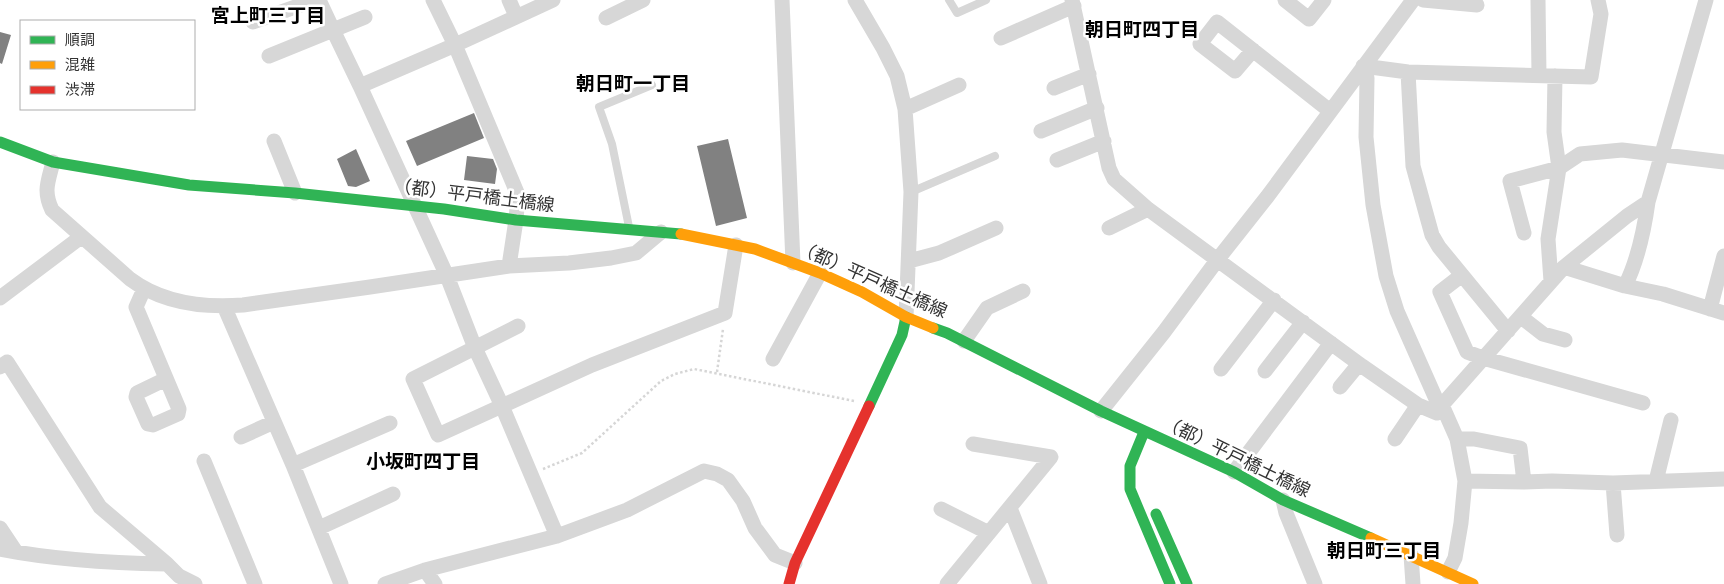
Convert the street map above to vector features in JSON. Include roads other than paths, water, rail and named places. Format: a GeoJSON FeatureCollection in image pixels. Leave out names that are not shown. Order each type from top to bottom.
{"type":"FeatureCollection","features":[{"type":"Feature","properties":{"kind":"street"},"geometry":{"type":"LineString","coordinates":[[253,22],[317,0],[360,86],[447,276],[475,348],[502,406],[557,536]]}},
{"type":"Feature","properties":{"kind":"street"},"geometry":{"type":"LineString","coordinates":[[433,0],[518,195],[509,266]]}},
{"type":"Feature","properties":{"kind":"street"},"geometry":{"type":"LineString","coordinates":[[509,0],[516,16]]}},
{"type":"Feature","properties":{"kind":"street"},"geometry":{"type":"LineString","coordinates":[[360,86],[454,46],[553,0]]}},
{"type":"Feature","properties":{"kind":"street"},"geometry":{"type":"LineString","coordinates":[[606,18],[643,0]]}},
{"type":"Feature","properties":{"kind":"street"},"geometry":{"type":"LineString","coordinates":[[782,0],[793,263]]}},
{"type":"Feature","properties":{"kind":"street"},"geometry":{"type":"LineString","coordinates":[[789,584],[795,563],[902,335],[906,317],[911,192],[905,109],[897,76],[855,0]]}},
{"type":"Feature","properties":{"kind":"street"},"geometry":{"type":"LineString","coordinates":[[1285,0],[1309,19],[1324,0]]}},
{"type":"Feature","properties":{"kind":"street"},"geometry":{"type":"LineString","coordinates":[[1101,411],[1267,197],[1413,0]]}},
{"type":"Feature","properties":{"kind":"street"},"geometry":{"type":"LineString","coordinates":[[1423,0],[1477,5]]}},
{"type":"Feature","properties":{"kind":"street"},"geometry":{"type":"LineString","coordinates":[[1538,0],[1539,75]]}},
{"type":"Feature","properties":{"kind":"street"},"geometry":{"type":"LineString","coordinates":[[1363,66],[1408,72],[1591,78],[1601,14],[1598,0]]}},
{"type":"Feature","properties":{"kind":"street"},"geometry":{"type":"LineString","coordinates":[[1626,286],[1633,271],[1645,225],[1648,202],[1706,0]]}},
{"type":"Feature","properties":{"kind":"street"},"geometry":{"type":"LineString","coordinates":[[1001,38],[1073,3],[1109,168],[1114,179],[1148,209],[1359,364],[1418,405],[1437,413],[1482,358],[1521,317],[1564,267],[1627,216],[1648,202]]}},
{"type":"Feature","properties":{"kind":"street"},"geometry":{"type":"LineString","coordinates":[[270,56],[365,17]]}},
{"type":"Feature","properties":{"kind":"street"},"geometry":{"type":"LineString","coordinates":[[1253,50],[1330,110]]}},
{"type":"Feature","properties":{"kind":"street"},"geometry":{"type":"LineString","coordinates":[[1363,66],[1367,78],[1366,137],[1373,205],[1386,276],[1397,311],[1436,399],[1442,405],[1457,440],[1465,481],[1455,558],[1448,572]]}},
{"type":"Feature","properties":{"kind":"street"},"geometry":{"type":"LineString","coordinates":[[1408,72],[1413,166],[1432,235],[1439,247],[1508,331]]}},
{"type":"Feature","properties":{"kind":"street"},"geometry":{"type":"LineString","coordinates":[[1054,88],[1089,74]]}},
{"type":"Feature","properties":{"kind":"street"},"geometry":{"type":"LineString","coordinates":[[1551,281],[1548,239],[1559,168],[1554,132],[1555,76]]}},
{"type":"Feature","properties":{"kind":"street"},"geometry":{"type":"LineString","coordinates":[[905,109],[959,85]]}},
{"type":"Feature","properties":{"kind":"street"},"geometry":{"type":"LineString","coordinates":[[1041,131],[1097,108]]}},
{"type":"Feature","properties":{"kind":"street"},"geometry":{"type":"LineString","coordinates":[[274,141],[295,193]]}},
{"type":"Feature","properties":{"kind":"street"},"geometry":{"type":"LineString","coordinates":[[1057,160],[1104,141]]}},
{"type":"Feature","properties":{"kind":"street","name":"（都）平戸橋土橋線"},"geometry":{"type":"LineString","coordinates":[[0,142],[53,162],[190,185],[295,193],[414,206],[516,220],[661,232],[736,244],[755,249],[820,272],[862,292],[906,317],[964,341],[1144,432],[1234,472],[1283,500],[1473,584]]}},
{"type":"Feature","properties":{"kind":"street"},"geometry":{"type":"LineString","coordinates":[[1524,232],[1510,181],[1559,168],[1580,154],[1622,150],[1724,162]]}},
{"type":"Feature","properties":{"kind":"street"},"geometry":{"type":"LineString","coordinates":[[53,162],[46,199],[52,210],[81,237],[144,289],[164,297],[187,302],[224,306],[509,266],[569,263],[636,253],[661,232]]}},
{"type":"Feature","properties":{"kind":"street"},"geometry":{"type":"LineString","coordinates":[[1109,228],[1148,209]]}},
{"type":"Feature","properties":{"kind":"street"},"geometry":{"type":"LineString","coordinates":[[909,261],[940,253],[996,228]]}},
{"type":"Feature","properties":{"kind":"street"},"geometry":{"type":"LineString","coordinates":[[0,298],[81,237]]}},
{"type":"Feature","properties":{"kind":"street"},"geometry":{"type":"LineString","coordinates":[[518,326],[413,379],[438,435],[592,365],[725,313],[736,244]]}},
{"type":"Feature","properties":{"kind":"street"},"geometry":{"type":"LineString","coordinates":[[1564,267],[1717,311],[1724,256]]}},
{"type":"Feature","properties":{"kind":"street"},"geometry":{"type":"LineString","coordinates":[[773,360],[820,272]]}},
{"type":"Feature","properties":{"kind":"street"},"geometry":{"type":"LineString","coordinates":[[1462,275],[1440,292],[1467,352],[1482,358],[1643,403]]}},
{"type":"Feature","properties":{"kind":"street"},"geometry":{"type":"LineString","coordinates":[[144,289],[136,307],[166,379]]}},
{"type":"Feature","properties":{"kind":"street"},"geometry":{"type":"LineString","coordinates":[[964,341],[987,308],[1023,291]]}},
{"type":"Feature","properties":{"kind":"street"},"geometry":{"type":"LineString","coordinates":[[1221,369],[1274,300]]}},
{"type":"Feature","properties":{"kind":"street"},"geometry":{"type":"LineString","coordinates":[[224,306],[293,465],[341,584]]}},
{"type":"Feature","properties":{"kind":"street"},"geometry":{"type":"LineString","coordinates":[[1521,317],[1543,334],[1565,340]]}},
{"type":"Feature","properties":{"kind":"street"},"geometry":{"type":"LineString","coordinates":[[1265,371],[1303,322]]}},
{"type":"Feature","properties":{"kind":"street"},"geometry":{"type":"LineString","coordinates":[[1234,472],[1331,343]]}},
{"type":"Feature","properties":{"kind":"street"},"geometry":{"type":"LineString","coordinates":[[2,360],[100,507],[179,576],[195,584]]}},
{"type":"Feature","properties":{"kind":"street"},"geometry":{"type":"LineString","coordinates":[[1340,387],[1359,364]]}},
{"type":"Feature","properties":{"kind":"street"},"geometry":{"type":"LineString","coordinates":[[1395,439],[1418,405]]}},
{"type":"Feature","properties":{"kind":"street"},"geometry":{"type":"LineString","coordinates":[[1656,482],[1671,420]]}},
{"type":"Feature","properties":{"kind":"street"},"geometry":{"type":"LineString","coordinates":[[241,437],[274,422]]}},
{"type":"Feature","properties":{"kind":"street"},"geometry":{"type":"LineString","coordinates":[[293,465],[390,423]]}},
{"type":"Feature","properties":{"kind":"street"},"geometry":{"type":"LineString","coordinates":[[1142,466],[1144,432]]}},
{"type":"Feature","properties":{"kind":"street"},"geometry":{"type":"LineString","coordinates":[[1144,432],[1132,457],[1128,476],[1130,489],[1170,584]]}},
{"type":"Feature","properties":{"kind":"street"},"geometry":{"type":"LineString","coordinates":[[1457,440],[1474,439],[1520,448],[1524,482]]}},
{"type":"Feature","properties":{"kind":"street"},"geometry":{"type":"LineString","coordinates":[[947,584],[1051,457],[973,444]]}},
{"type":"Feature","properties":{"kind":"street"},"geometry":{"type":"LineString","coordinates":[[204,461],[255,584]]}},
{"type":"Feature","properties":{"kind":"street"},"geometry":{"type":"LineString","coordinates":[[385,584],[424,570],[557,536],[627,510],[704,471],[717,474],[728,480],[743,500],[755,528],[775,555],[795,563]]}},
{"type":"Feature","properties":{"kind":"street"},"geometry":{"type":"LineString","coordinates":[[1465,481],[1613,483],[1724,479]]}},
{"type":"Feature","properties":{"kind":"street"},"geometry":{"type":"LineString","coordinates":[[1613,483],[1617,535]]}},
{"type":"Feature","properties":{"kind":"street"},"geometry":{"type":"LineString","coordinates":[[318,528],[393,494]]}},
{"type":"Feature","properties":{"kind":"street"},"geometry":{"type":"LineString","coordinates":[[1150,500],[1187,584]]}},
{"type":"Feature","properties":{"kind":"street"},"geometry":{"type":"LineString","coordinates":[[1283,500],[1286,513],[1315,584]]}},
{"type":"Feature","properties":{"kind":"street"},"geometry":{"type":"LineString","coordinates":[[1010,508],[1040,584]]}},
{"type":"Feature","properties":{"kind":"street"},"geometry":{"type":"LineString","coordinates":[[941,509],[989,533]]}},
{"type":"Feature","properties":{"kind":"street"},"geometry":{"type":"LineString","coordinates":[[0,528],[16,552]]}},
{"type":"Feature","properties":{"kind":"street"},"geometry":{"type":"LineString","coordinates":[[0,549],[118,564],[167,564]]}},
{"type":"Feature","properties":{"kind":"street"},"geometry":{"type":"LineString","coordinates":[[1411,555],[1411,583]]}},
{"type":"Feature","properties":{"kind":"street"},"geometry":{"type":"LineString","coordinates":[[424,570],[435,584]]}},
{"type":"Feature","properties":{"kind":"lane"},"geometry":{"type":"LineString","coordinates":[[950,0],[957,13],[986,0]]}},
{"type":"Feature","properties":{"kind":"lane"},"geometry":{"type":"LineString","coordinates":[[630,230],[612,144],[599,107],[652,84]]}},
{"type":"Feature","properties":{"kind":"lane"},"geometry":{"type":"LineString","coordinates":[[911,192],[995,156]]}},
{"type":"Feature","properties":{"kind":"district","name":"宮上町三丁目"},"geometry":{"type":"Point","coordinates":[268,16]}},
{"type":"Feature","properties":{"kind":"district","name":"朝日町四丁目"},"geometry":{"type":"Point","coordinates":[1142,30]}},
{"type":"Feature","properties":{"kind":"district","name":"朝日町一丁目"},"geometry":{"type":"Point","coordinates":[633,84]}},
{"type":"Feature","properties":{"kind":"district","name":"小坂町四丁目"},"geometry":{"type":"Point","coordinates":[423,462]}},
{"type":"Feature","properties":{"kind":"district","name":"朝日町三丁目"},"geometry":{"type":"Point","coordinates":[1384,551]}}]}
